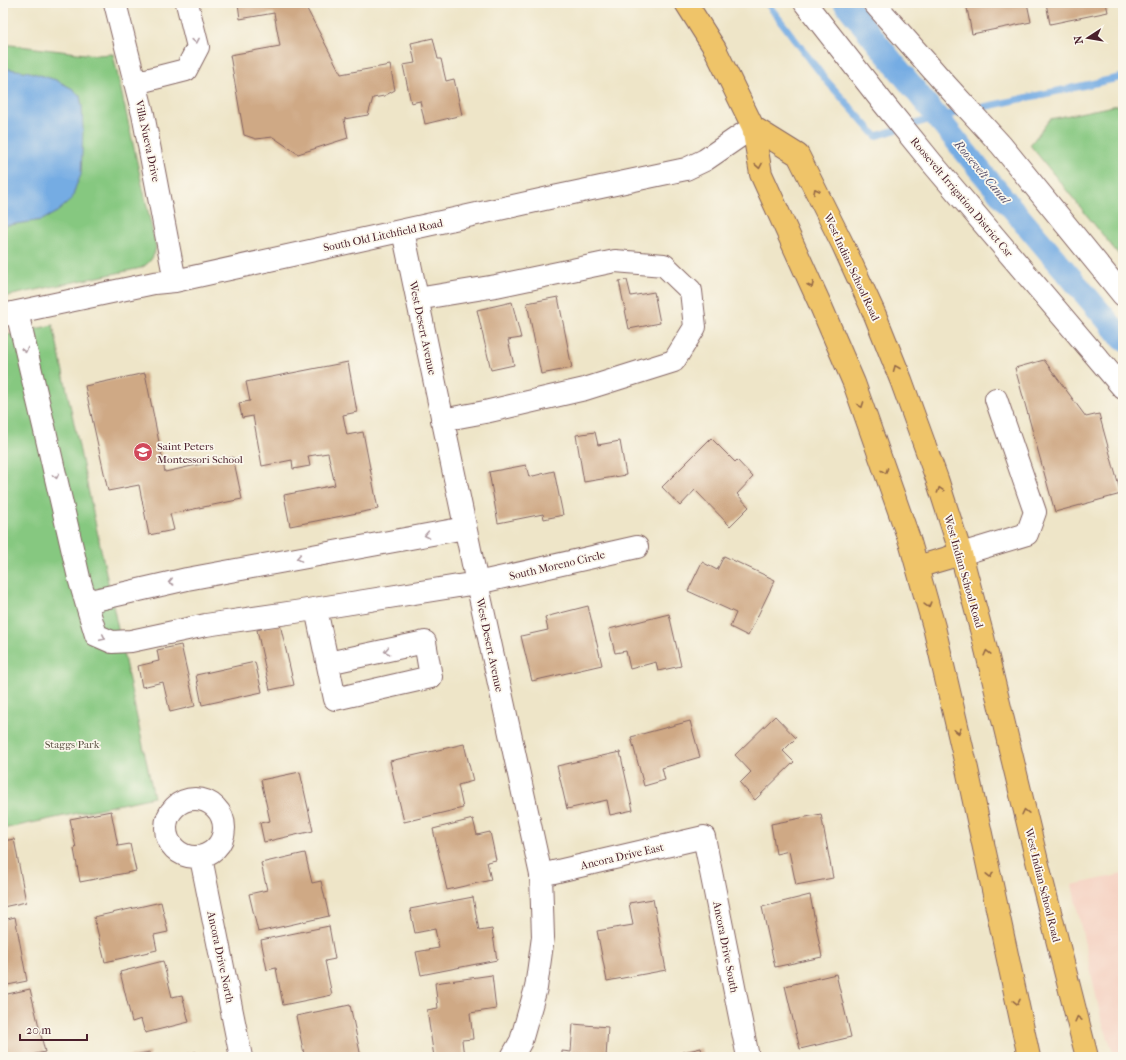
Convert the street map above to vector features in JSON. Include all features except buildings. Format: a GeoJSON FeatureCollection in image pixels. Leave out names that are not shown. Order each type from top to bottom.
{"type":"FeatureCollection","features":[{"type":"Feature","properties":{"kind":"main road"},"geometry":{"type":"LineString","coordinates":[[686,3],[715,50],[753,128],[761,174],[854,383],[907,534],[934,627],[964,754],[1029,1057]]}},
{"type":"Feature","properties":{"kind":"main road","name":"West Indian School Road"},"geometry":{"type":"LineString","coordinates":[[753,128],[798,155],[843,245],[875,315],[901,380],[937,479],[961,554],[983,637],[1036,857],[1087,1057]]}},
{"type":"Feature","properties":{"kind":"main road"},"geometry":{"type":"LineString","coordinates":[[917,567],[961,554]]}},
{"type":"Feature","properties":{"kind":"street","name":"Villa Nueva Drive"},"geometry":{"type":"LineString","coordinates":[[115,3],[143,114],[175,281]]}},
{"type":"Feature","properties":{"kind":"street"},"geometry":{"type":"LineString","coordinates":[[135,82],[186,70],[198,47],[187,3]]}},
{"type":"Feature","properties":{"kind":"street","name":"Roosevelt Irrigation District Csr"},"geometry":{"type":"LineString","coordinates":[[805,3],[932,163],[1123,388]]}},
{"type":"Feature","properties":{"kind":"street"},"geometry":{"type":"LineString","coordinates":[[874,3],[1001,144],[1123,296]]}},
{"type":"Feature","properties":{"kind":"street","name":"South Old Litchfield Road"},"geometry":{"type":"LineString","coordinates":[[10,313],[154,283],[175,281],[686,169],[705,160],[753,128]]}},
{"type":"Feature","properties":{"kind":"street","name":"West Desert Avenue"},"geometry":{"type":"LineString","coordinates":[[403,231],[540,875],[544,937],[536,988],[521,1041],[512,1057]]}},
{"type":"Feature","properties":{"kind":"street"},"geometry":{"type":"LineString","coordinates":[[417,299],[496,286],[615,261],[664,266],[691,291],[694,327],[674,361],[585,390],[442,420]]}},
{"type":"Feature","properties":{"kind":"street","name":"South Moreno Circle"},"geometry":{"type":"LineString","coordinates":[[10,313],[26,354],[79,578],[96,635],[112,642],[132,641],[206,625],[477,583],[637,547]]}},
{"type":"Feature","properties":{"kind":"street"},"geometry":{"type":"LineString","coordinates":[[961,554],[1027,534],[1035,512],[996,399]]}},
{"type":"Feature","properties":{"kind":"street"},"geometry":{"type":"LineString","coordinates":[[86,602],[187,579],[465,528]]}},
{"type":"Feature","properties":{"kind":"street"},"geometry":{"type":"LineString","coordinates":[[316,609],[335,699],[431,677],[425,642],[328,663]]}},
{"type":"Feature","properties":{"kind":"street","name":"Ancora Drive East"},"geometry":{"type":"LineString","coordinates":[[540,875],[704,837]]}},
{"type":"Feature","properties":{"kind":"street","name":"Ancora Drive South"},"geometry":{"type":"LineString","coordinates":[[704,837],[748,1057]]}},
{"type":"Feature","properties":{"kind":"street","name":"Ancora Drive North"},"geometry":{"type":"LineString","coordinates":[[201,858],[241,1057]]}},
{"type":"Feature","properties":{"kind":"shaded area"},"geometry":{"type":"Polygon","coordinates":[[[1123,874],[1123,1057],[1115,1057],[1101,1019],[1072,885],[1123,874]]]}},
{"type":"Feature","properties":{"kind":"green space"},"geometry":{"type":"Polygon","coordinates":[[[3,44],[94,55],[113,54],[156,247],[149,262],[141,268],[3,297],[3,44]]]}},
{"type":"Feature","properties":{"kind":"green space"},"geometry":{"type":"Polygon","coordinates":[[[1123,104],[1123,260],[1030,145],[1050,119],[1123,104]]]}},
{"type":"Feature","properties":{"kind":"green space","name":"Staggs Park"},"geometry":{"type":"Polygon","coordinates":[[[53,325],[154,797],[3,829],[3,336],[53,325]]]}},
{"type":"Feature","properties":{"kind":"water"},"geometry":{"type":"Polygon","coordinates":[[[3,68],[30,72],[56,80],[73,89],[80,96],[83,129],[81,175],[72,199],[57,212],[42,220],[3,226],[3,68]]]}},
{"type":"Feature","properties":{"kind":"waterway"},"geometry":{"type":"LineString","coordinates":[[767,3],[825,79],[876,136],[937,117],[1123,77]]}},
{"type":"Feature","properties":{"kind":"waterway","name":"Roosevelt Canal"},"geometry":{"type":"LineString","coordinates":[[845,3],[979,169],[1123,339]]}},
{"type":"Feature","properties":{"kind":"place","name":"Saint Peters Montessori School"},"geometry":{"type":"Point","coordinates":[143,452]}}]}
